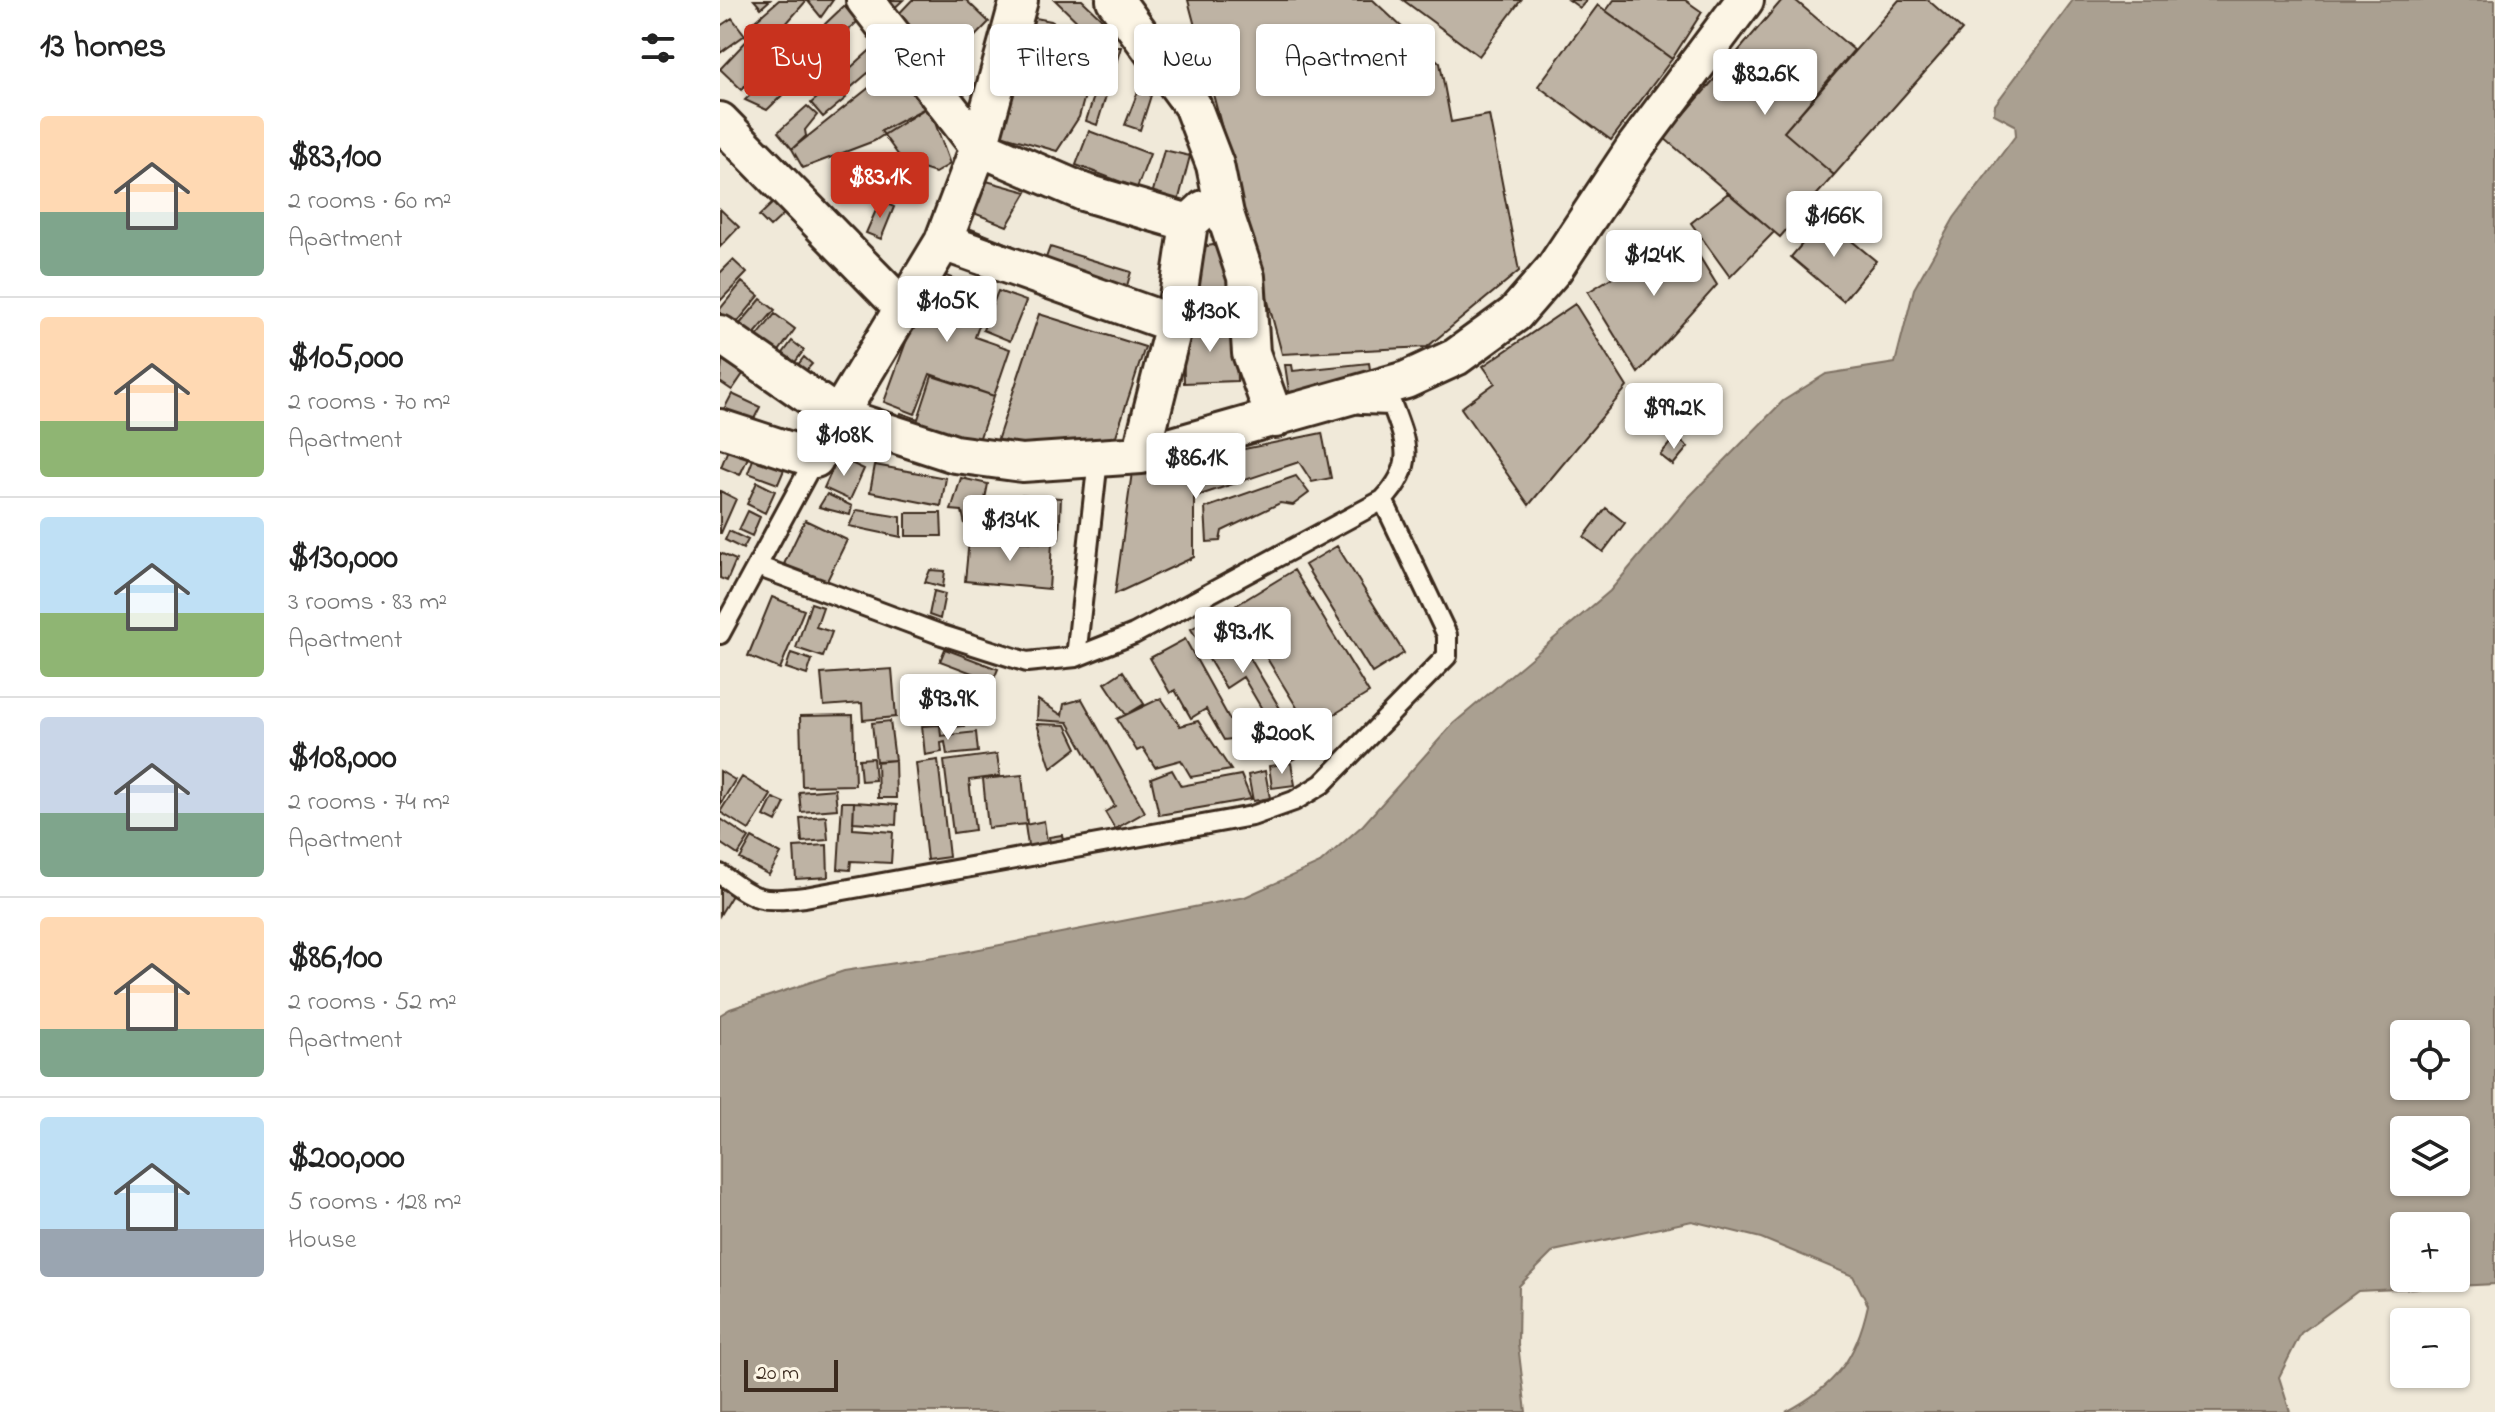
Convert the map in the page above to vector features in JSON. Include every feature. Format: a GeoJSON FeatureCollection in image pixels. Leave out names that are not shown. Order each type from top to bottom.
{"type":"FeatureCollection","features":[{"type":"Feature","properties":{"kind":"street"},"geometry":{"type":"LineString","coordinates":[[865,0],[979,147],[1083,192],[1189,223]]}},
{"type":"Feature","properties":{"kind":"street"},"geometry":{"type":"LineString","coordinates":[[838,416],[943,242],[979,147],[1019,0]]}},
{"type":"Feature","properties":{"kind":"street"},"geometry":{"type":"LineString","coordinates":[[1115,0],[1192,105],[1223,191],[1225,214],[1246,277],[1251,353],[1275,419]]}},
{"type":"Feature","properties":{"kind":"street"},"geometry":{"type":"LineString","coordinates":[[720,334],[838,416],[955,454],[1022,463],[1141,455],[1406,380],[1456,357],[1515,314],[1554,269],[1635,147],[1745,0]]}},
{"type":"Feature","properties":{"kind":"street"},"geometry":{"type":"LineString","coordinates":[[720,121],[903,308]]}},
{"type":"Feature","properties":{"kind":"street"},"geometry":{"type":"LineString","coordinates":[[1141,455],[1174,324],[1189,223],[1223,191]]}},
{"type":"Feature","properties":{"kind":"street"},"geometry":{"type":"LineString","coordinates":[[943,242],[1174,324]]}},
{"type":"Feature","properties":{"kind":"street"},"geometry":{"type":"LineString","coordinates":[[720,428],[815,459]]}},
{"type":"Feature","properties":{"kind":"lane"},"geometry":{"type":"LineString","coordinates":[[757,566],[942,635],[1027,662],[1076,657],[1134,634],[1383,500],[1402,480],[1406,441],[1392,405],[1331,403]]}},
{"type":"Feature","properties":{"kind":"lane"},"geometry":{"type":"LineString","coordinates":[[720,634],[838,416]]}},
{"type":"Feature","properties":{"kind":"lane"},"geometry":{"type":"LineString","coordinates":[[1076,657],[1098,459]]}},
{"type":"Feature","properties":{"kind":"lane"},"geometry":{"type":"LineString","coordinates":[[720,874],[751,897],[766,901],[805,897],[1252,816],[1294,801],[1322,784],[1447,656],[1447,635],[1383,500]]}},
{"type":"Feature","properties":{"kind":"shaded area"},"geometry":{"type":"Polygon","coordinates":[[[2073,0],[2495,0],[2495,1284],[2470,1285],[2470,1212],[2390,1212],[2390,1289],[2358,1291],[2301,1333],[2279,1377],[2290,1412],[1786,1412],[1818,1392],[1841,1369],[1857,1341],[1868,1305],[1853,1276],[1761,1238],[1692,1221],[1554,1251],[1519,1286],[1518,1344],[1526,1412],[720,1412],[720,1015],[844,971],[959,953],[1245,897],[1320,863],[1363,825],[1453,724],[1610,591],[1686,500],[1783,401],[1826,374],[1895,363],[1914,289],[1954,218],[2016,135],[2015,125],[1994,114],[1995,105],[2073,0]]]}},
{"type":"Feature","properties":{"kind":"building"},"geometry":{"type":"Polygon","coordinates":[[[754,0],[770,0],[761,8],[754,0]]]}},
{"type":"Feature","properties":{"kind":"building"},"geometry":{"type":"Polygon","coordinates":[[[779,0],[807,0],[786,24],[751,24],[779,0]]]}},
{"type":"Feature","properties":{"kind":"building"},"geometry":{"type":"Polygon","coordinates":[[[807,0],[833,0],[821,17],[807,0]]]}},
{"type":"Feature","properties":{"kind":"building"},"geometry":{"type":"Polygon","coordinates":[[[869,0],[903,0],[885,17],[869,0]]]}},
{"type":"Feature","properties":{"kind":"building"},"geometry":{"type":"Polygon","coordinates":[[[912,0],[966,0],[989,22],[974,37],[974,24],[891,22],[912,0]]]}},
{"type":"Feature","properties":{"kind":"building"},"geometry":{"type":"Polygon","coordinates":[[[1055,0],[1082,0],[1102,19],[1097,24],[1080,24],[1055,0]]]}},
{"type":"Feature","properties":{"kind":"building"},"geometry":{"type":"Polygon","coordinates":[[[1188,0],[1373,0],[1399,24],[1256,24],[1256,96],[1435,96],[1435,58],[1440,63],[1451,122],[1489,115],[1519,271],[1427,347],[1282,354],[1213,96],[1240,96],[1240,24],[1194,24],[1188,0]]]}},
{"type":"Feature","properties":{"kind":"building"},"geometry":{"type":"Polygon","coordinates":[[[1403,0],[1521,0],[1479,56],[1403,0]]]}},
{"type":"Feature","properties":{"kind":"building"},"geometry":{"type":"Polygon","coordinates":[[[1569,0],[1587,0],[1580,8],[1569,0]]]}},
{"type":"Feature","properties":{"kind":"building"},"geometry":{"type":"Polygon","coordinates":[[[1614,0],[1685,0],[1702,12],[1672,59],[1606,11],[1614,0]]]}},
{"type":"Feature","properties":{"kind":"building"},"geometry":{"type":"Polygon","coordinates":[[[1782,0],[1795,0],[1854,50],[1784,132],[1834,175],[1780,237],[1664,138],[1782,0]]]}},
{"type":"Feature","properties":{"kind":"building"},"geometry":{"type":"Polygon","coordinates":[[[1899,0],[1928,0],[1962,30],[1834,175],[1784,132],[1899,0]]]}},
{"type":"Feature","properties":{"kind":"building"},"geometry":{"type":"Polygon","coordinates":[[[1598,5],[1672,59],[1611,140],[1538,86],[1598,5]]]}},
{"type":"Feature","properties":{"kind":"building"},"geometry":{"type":"Polygon","coordinates":[[[844,6],[858,21],[850,29],[850,24],[825,24],[844,6]]]}},
{"type":"Feature","properties":{"kind":"building"},"geometry":{"type":"Polygon","coordinates":[[[1025,16],[1056,24],[1022,24],[1025,16]]]}},
{"type":"Feature","properties":{"kind":"building"},"geometry":{"type":"Polygon","coordinates":[[[732,18],[744,36],[720,53],[720,26],[732,18]]]}},
{"type":"Feature","properties":{"kind":"building"},"geometry":{"type":"Polygon","coordinates":[[[744,44],[742,90],[720,69],[744,44]]]}},
{"type":"Feature","properties":{"kind":"building"},"geometry":{"type":"Polygon","coordinates":[[[866,54],[866,75],[850,88],[850,68],[866,54]]]}},
{"type":"Feature","properties":{"kind":"building"},"geometry":{"type":"Polygon","coordinates":[[[866,90],[866,96],[922,96],[929,106],[874,141],[803,168],[792,149],[866,90]]]}},
{"type":"Feature","properties":{"kind":"building"},"geometry":{"type":"Polygon","coordinates":[[[749,96],[781,96],[767,110],[745,100],[749,96]]]}},
{"type":"Feature","properties":{"kind":"building"},"geometry":{"type":"Polygon","coordinates":[[[819,96],[846,98],[823,117],[811,103],[819,96]]]}},
{"type":"Feature","properties":{"kind":"building"},"geometry":{"type":"Polygon","coordinates":[[[999,96],[1085,96],[1079,117],[1057,151],[987,131],[999,96]]]}},
{"type":"Feature","properties":{"kind":"building"},"geometry":{"type":"Polygon","coordinates":[[[1094,96],[1106,96],[1097,125],[1086,121],[1094,96]]]}},
{"type":"Feature","properties":{"kind":"building"},"geometry":{"type":"Polygon","coordinates":[[[1136,96],[1151,96],[1140,130],[1125,125],[1136,96]]]}},
{"type":"Feature","properties":{"kind":"building"},"geometry":{"type":"Polygon","coordinates":[[[807,106],[817,115],[805,130],[806,136],[792,149],[778,132],[807,106]]]}},
{"type":"Feature","properties":{"kind":"building"},"geometry":{"type":"Polygon","coordinates":[[[929,106],[950,164],[935,173],[904,163],[881,131],[929,106]]]}},
{"type":"Feature","properties":{"kind":"building"},"geometry":{"type":"Polygon","coordinates":[[[1089,131],[1150,154],[1137,188],[1076,165],[1089,131]]]}},
{"type":"Feature","properties":{"kind":"building"},"geometry":{"type":"Polygon","coordinates":[[[1164,150],[1190,156],[1178,202],[1152,195],[1164,150]]]}},
{"type":"Feature","properties":{"kind":"building"},"geometry":{"type":"Polygon","coordinates":[[[979,179],[1027,192],[1007,226],[966,210],[979,179]]]}},
{"type":"Feature","properties":{"kind":"building"},"geometry":{"type":"Polygon","coordinates":[[[1728,193],[1774,232],[1730,277],[1691,223],[1728,193]]]}},
{"type":"Feature","properties":{"kind":"building"},"geometry":{"type":"Polygon","coordinates":[[[775,201],[786,212],[770,227],[759,216],[775,201]]]}},
{"type":"Feature","properties":{"kind":"building"},"geometry":{"type":"Polygon","coordinates":[[[880,201],[894,207],[881,239],[866,233],[880,201]]]}},
{"type":"Feature","properties":{"kind":"building"},"geometry":{"type":"Polygon","coordinates":[[[720,209],[739,227],[720,247],[720,209]]]}},
{"type":"Feature","properties":{"kind":"building"},"geometry":{"type":"Polygon","coordinates":[[[1824,218],[1876,261],[1843,301],[1791,257],[1824,218]]]}},
{"type":"Feature","properties":{"kind":"building"},"geometry":{"type":"Polygon","coordinates":[[[961,225],[1012,245],[1006,260],[955,240],[961,225]]]}},
{"type":"Feature","properties":{"kind":"building"},"geometry":{"type":"Polygon","coordinates":[[[1685,233],[1717,285],[1638,373],[1588,292],[1685,233]]]}},
{"type":"Feature","properties":{"kind":"building"},"geometry":{"type":"Polygon","coordinates":[[[1225,243],[1235,309],[1201,314],[1190,249],[1225,243]]]}},
{"type":"Feature","properties":{"kind":"building"},"geometry":{"type":"Polygon","coordinates":[[[1050,247],[1131,272],[1122,303],[1040,274],[1050,247]]]}},
{"type":"Feature","properties":{"kind":"building"},"geometry":{"type":"Polygon","coordinates":[[[733,260],[747,273],[720,301],[720,273],[733,260]]]}},
{"type":"Feature","properties":{"kind":"building"},"geometry":{"type":"Polygon","coordinates":[[[932,271],[991,292],[975,337],[1010,349],[994,396],[930,374],[915,414],[884,402],[932,271]]]}},
{"type":"Feature","properties":{"kind":"building"},"geometry":{"type":"Polygon","coordinates":[[[742,282],[759,296],[735,325],[720,313],[720,309],[742,282]]]}},
{"type":"Feature","properties":{"kind":"building"},"geometry":{"type":"Polygon","coordinates":[[[998,291],[1026,301],[1010,341],[983,330],[998,291]]]}},
{"type":"Feature","properties":{"kind":"building"},"geometry":{"type":"Polygon","coordinates":[[[761,299],[775,310],[752,337],[739,325],[761,299]]]}},
{"type":"Feature","properties":{"kind":"building"},"geometry":{"type":"Polygon","coordinates":[[[1575,304],[1627,387],[1529,505],[1461,408],[1495,383],[1483,366],[1575,304]]]}},
{"type":"Feature","properties":{"kind":"building"},"geometry":{"type":"Polygon","coordinates":[[[775,314],[795,329],[777,354],[756,338],[775,314]]]}},
{"type":"Feature","properties":{"kind":"building"},"geometry":{"type":"Polygon","coordinates":[[[1039,314],[1145,347],[1113,445],[996,444],[1039,314]]]}},
{"type":"Feature","properties":{"kind":"building"},"geometry":{"type":"Polygon","coordinates":[[[1235,324],[1237,381],[1184,383],[1183,326],[1235,324]]]}},
{"type":"Feature","properties":{"kind":"building"},"geometry":{"type":"Polygon","coordinates":[[[792,341],[804,350],[793,365],[781,356],[792,341]]]}},
{"type":"Feature","properties":{"kind":"building"},"geometry":{"type":"Polygon","coordinates":[[[804,357],[812,364],[805,372],[797,366],[804,357]]]}},
{"type":"Feature","properties":{"kind":"building"},"geometry":{"type":"Polygon","coordinates":[[[722,360],[743,374],[732,390],[720,382],[722,360]]]}},
{"type":"Feature","properties":{"kind":"building"},"geometry":{"type":"Polygon","coordinates":[[[1369,363],[1372,382],[1289,392],[1285,365],[1292,365],[1293,371],[1369,363]]]}},
{"type":"Feature","properties":{"kind":"building"},"geometry":{"type":"Polygon","coordinates":[[[932,376],[994,396],[976,449],[897,424],[901,413],[918,419],[932,376]]]}},
{"type":"Feature","properties":{"kind":"building"},"geometry":{"type":"Polygon","coordinates":[[[732,394],[760,407],[751,425],[723,411],[732,394]]]}},
{"type":"Feature","properties":{"kind":"building"},"geometry":{"type":"Polygon","coordinates":[[[1322,433],[1331,478],[1312,482],[1299,462],[1194,497],[1194,557],[1115,594],[1132,472],[1322,433]]]}},
{"type":"Feature","properties":{"kind":"building"},"geometry":{"type":"Polygon","coordinates":[[[1675,437],[1688,447],[1673,465],[1660,455],[1675,437]]]}},
{"type":"Feature","properties":{"kind":"building"},"geometry":{"type":"Polygon","coordinates":[[[731,442],[751,451],[740,475],[721,467],[731,442]]]}},
{"type":"Feature","properties":{"kind":"building"},"geometry":{"type":"Polygon","coordinates":[[[755,454],[786,465],[778,484],[748,473],[755,454]]]}},
{"type":"Feature","properties":{"kind":"building"},"geometry":{"type":"Polygon","coordinates":[[[838,457],[864,469],[850,500],[824,488],[838,457]]]}},
{"type":"Feature","properties":{"kind":"building"},"geometry":{"type":"Polygon","coordinates":[[[875,465],[946,478],[941,506],[870,492],[875,465]]]}},
{"type":"Feature","properties":{"kind":"building"},"geometry":{"type":"Polygon","coordinates":[[[1296,476],[1309,493],[1293,505],[1280,503],[1222,531],[1220,541],[1207,542],[1205,508],[1296,476]]]}},
{"type":"Feature","properties":{"kind":"building"},"geometry":{"type":"Polygon","coordinates":[[[961,478],[988,484],[980,524],[965,524],[962,511],[951,510],[961,478]]]}},
{"type":"Feature","properties":{"kind":"building"},"geometry":{"type":"Polygon","coordinates":[[[757,482],[775,491],[765,513],[747,504],[757,482]]]}},
{"type":"Feature","properties":{"kind":"building"},"geometry":{"type":"Polygon","coordinates":[[[720,491],[736,499],[721,533],[720,533],[720,491]]]}},
{"type":"Feature","properties":{"kind":"building"},"geometry":{"type":"Polygon","coordinates":[[[827,494],[852,506],[850,515],[819,507],[827,494]]]}},
{"type":"Feature","properties":{"kind":"building"},"geometry":{"type":"Polygon","coordinates":[[[1011,495],[1061,498],[1059,539],[1007,535],[1011,495]]]}},
{"type":"Feature","properties":{"kind":"building"},"geometry":{"type":"Polygon","coordinates":[[[1606,508],[1625,523],[1603,552],[1584,537],[1606,508]]]}},
{"type":"Feature","properties":{"kind":"building"},"geometry":{"type":"Polygon","coordinates":[[[857,510],[901,517],[901,537],[849,526],[857,510]]]}},
{"type":"Feature","properties":{"kind":"building"},"geometry":{"type":"Polygon","coordinates":[[[748,511],[760,517],[752,536],[739,530],[748,511]]]}},
{"type":"Feature","properties":{"kind":"building"},"geometry":{"type":"Polygon","coordinates":[[[906,513],[941,513],[942,536],[906,536],[906,513]]]}},
{"type":"Feature","properties":{"kind":"building"},"geometry":{"type":"Polygon","coordinates":[[[805,520],[847,540],[825,585],[784,564],[805,520]]]}},
{"type":"Feature","properties":{"kind":"building"},"geometry":{"type":"Polygon","coordinates":[[[729,531],[748,540],[743,549],[725,540],[729,531]]]}},
{"type":"Feature","properties":{"kind":"building"},"geometry":{"type":"Polygon","coordinates":[[[969,540],[1052,543],[1049,589],[965,581],[969,540]]]}},
{"type":"Feature","properties":{"kind":"building"},"geometry":{"type":"Polygon","coordinates":[[[1337,546],[1404,653],[1372,673],[1305,565],[1337,546]]]}},
{"type":"Feature","properties":{"kind":"building"},"geometry":{"type":"Polygon","coordinates":[[[720,553],[736,560],[727,581],[720,578],[720,553]]]}},
{"type":"Feature","properties":{"kind":"building"},"geometry":{"type":"Polygon","coordinates":[[[930,570],[945,571],[943,587],[925,582],[930,570]]]}},
{"type":"Feature","properties":{"kind":"building"},"geometry":{"type":"Polygon","coordinates":[[[1294,570],[1369,693],[1310,729],[1235,606],[1294,570]]]}},
{"type":"Feature","properties":{"kind":"building"},"geometry":{"type":"Polygon","coordinates":[[[934,591],[945,594],[940,619],[929,615],[934,591]]]}},
{"type":"Feature","properties":{"kind":"building"},"geometry":{"type":"Polygon","coordinates":[[[772,597],[804,610],[780,669],[748,656],[772,597]]]}},
{"type":"Feature","properties":{"kind":"building"},"geometry":{"type":"Polygon","coordinates":[[[811,603],[823,607],[816,627],[832,632],[823,657],[796,648],[811,603]]]}},
{"type":"Feature","properties":{"kind":"building"},"geometry":{"type":"Polygon","coordinates":[[[1222,611],[1306,752],[1292,760],[1243,677],[1226,688],[1191,629],[1222,611]]]}},
{"type":"Feature","properties":{"kind":"building"},"geometry":{"type":"Polygon","coordinates":[[[1185,639],[1240,738],[1224,740],[1206,709],[1191,718],[1175,690],[1170,693],[1150,658],[1185,639]]]}},
{"type":"Feature","properties":{"kind":"building"},"geometry":{"type":"Polygon","coordinates":[[[945,649],[998,669],[993,681],[940,661],[945,649]]]}},
{"type":"Feature","properties":{"kind":"building"},"geometry":{"type":"Polygon","coordinates":[[[791,653],[812,660],[807,675],[786,668],[791,653]]]}},
{"type":"Feature","properties":{"kind":"building"},"geometry":{"type":"Polygon","coordinates":[[[892,669],[896,717],[863,720],[862,703],[824,706],[821,674],[892,669]]]}},
{"type":"Feature","properties":{"kind":"building"},"geometry":{"type":"Polygon","coordinates":[[[1123,671],[1144,704],[1126,715],[1105,683],[1123,671]]]}},
{"type":"Feature","properties":{"kind":"building"},"geometry":{"type":"Polygon","coordinates":[[[958,692],[962,708],[947,710],[943,696],[958,692]]]}},
{"type":"Feature","properties":{"kind":"building"},"geometry":{"type":"Polygon","coordinates":[[[939,696],[942,720],[924,722],[921,698],[939,696]]]}},
{"type":"Feature","properties":{"kind":"building"},"geometry":{"type":"Polygon","coordinates":[[[1161,698],[1180,726],[1198,721],[1231,770],[1191,777],[1181,760],[1155,767],[1143,748],[1137,751],[1117,719],[1161,698]]]}},
{"type":"Feature","properties":{"kind":"building"},"geometry":{"type":"Polygon","coordinates":[[[1082,699],[1145,812],[1115,829],[1105,812],[1115,806],[1068,722],[1037,720],[1038,700],[1062,715],[1064,704],[1082,699]]]}},
{"type":"Feature","properties":{"kind":"building"},"geometry":{"type":"Polygon","coordinates":[[[962,711],[964,726],[947,728],[945,713],[962,711]]]}},
{"type":"Feature","properties":{"kind":"building"},"geometry":{"type":"Polygon","coordinates":[[[853,715],[855,785],[802,786],[800,716],[853,715]]]}},
{"type":"Feature","properties":{"kind":"building"},"geometry":{"type":"Polygon","coordinates":[[[890,721],[895,760],[876,762],[872,723],[890,721]]]}},
{"type":"Feature","properties":{"kind":"building"},"geometry":{"type":"Polygon","coordinates":[[[1037,724],[1066,725],[1077,748],[1051,768],[1037,724]]]}},
{"type":"Feature","properties":{"kind":"building"},"geometry":{"type":"Polygon","coordinates":[[[940,725],[941,736],[976,732],[978,752],[947,755],[945,742],[941,743],[942,752],[925,755],[922,726],[940,725]]]}},
{"type":"Feature","properties":{"kind":"building"},"geometry":{"type":"Polygon","coordinates":[[[997,754],[1000,776],[969,780],[975,830],[953,833],[944,761],[997,754]]]}},
{"type":"Feature","properties":{"kind":"building"},"geometry":{"type":"Polygon","coordinates":[[[873,758],[875,780],[861,781],[859,759],[873,758]]]}},
{"type":"Feature","properties":{"kind":"building"},"geometry":{"type":"Polygon","coordinates":[[[895,760],[896,798],[878,798],[877,761],[895,760]]]}},
{"type":"Feature","properties":{"kind":"building"},"geometry":{"type":"Polygon","coordinates":[[[938,760],[949,857],[927,860],[916,763],[938,760]]]}},
{"type":"Feature","properties":{"kind":"building"},"geometry":{"type":"Polygon","coordinates":[[[1291,763],[1295,785],[1272,788],[1269,766],[1291,763]]]}},
{"type":"Feature","properties":{"kind":"building"},"geometry":{"type":"Polygon","coordinates":[[[1172,770],[1181,786],[1241,775],[1251,799],[1159,815],[1151,778],[1172,770]]]}},
{"type":"Feature","properties":{"kind":"building"},"geometry":{"type":"Polygon","coordinates":[[[720,771],[735,780],[720,805],[720,771]]]}},
{"type":"Feature","properties":{"kind":"building"},"geometry":{"type":"Polygon","coordinates":[[[1265,771],[1270,798],[1253,801],[1248,775],[1265,771]]]}},
{"type":"Feature","properties":{"kind":"building"},"geometry":{"type":"Polygon","coordinates":[[[1022,775],[1027,824],[988,828],[983,779],[1022,775]]]}},
{"type":"Feature","properties":{"kind":"building"},"geometry":{"type":"Polygon","coordinates":[[[742,777],[771,795],[749,830],[720,812],[742,777]]]}},
{"type":"Feature","properties":{"kind":"building"},"geometry":{"type":"Polygon","coordinates":[[[835,789],[837,809],[801,812],[799,792],[835,789]]]}},
{"type":"Feature","properties":{"kind":"building"},"geometry":{"type":"Polygon","coordinates":[[[773,798],[785,803],[776,822],[764,816],[773,798]]]}},
{"type":"Feature","properties":{"kind":"building"},"geometry":{"type":"Polygon","coordinates":[[[842,802],[854,802],[853,829],[893,832],[891,863],[851,861],[850,870],[838,869],[842,802]]]}},
{"type":"Feature","properties":{"kind":"building"},"geometry":{"type":"Polygon","coordinates":[[[854,802],[897,805],[896,825],[853,822],[854,802]]]}},
{"type":"Feature","properties":{"kind":"building"},"geometry":{"type":"Polygon","coordinates":[[[826,816],[828,840],[802,842],[800,818],[826,816]]]}},
{"type":"Feature","properties":{"kind":"building"},"geometry":{"type":"Polygon","coordinates":[[[721,819],[749,838],[738,855],[720,843],[721,819]]]}},
{"type":"Feature","properties":{"kind":"building"},"geometry":{"type":"Polygon","coordinates":[[[1044,821],[1048,848],[1029,852],[1025,825],[1044,821]]]}},
{"type":"Feature","properties":{"kind":"building"},"geometry":{"type":"Polygon","coordinates":[[[1062,835],[1064,846],[1051,849],[1049,837],[1062,835]]]}},
{"type":"Feature","properties":{"kind":"building"},"geometry":{"type":"Polygon","coordinates":[[[752,838],[781,854],[769,875],[740,859],[752,838]]]}},
{"type":"Feature","properties":{"kind":"building"},"geometry":{"type":"Polygon","coordinates":[[[827,845],[828,877],[796,879],[794,847],[827,845]]]}},
{"type":"Feature","properties":{"kind":"building"},"geometry":{"type":"Polygon","coordinates":[[[720,881],[735,890],[720,915],[720,881]]]}}]}
